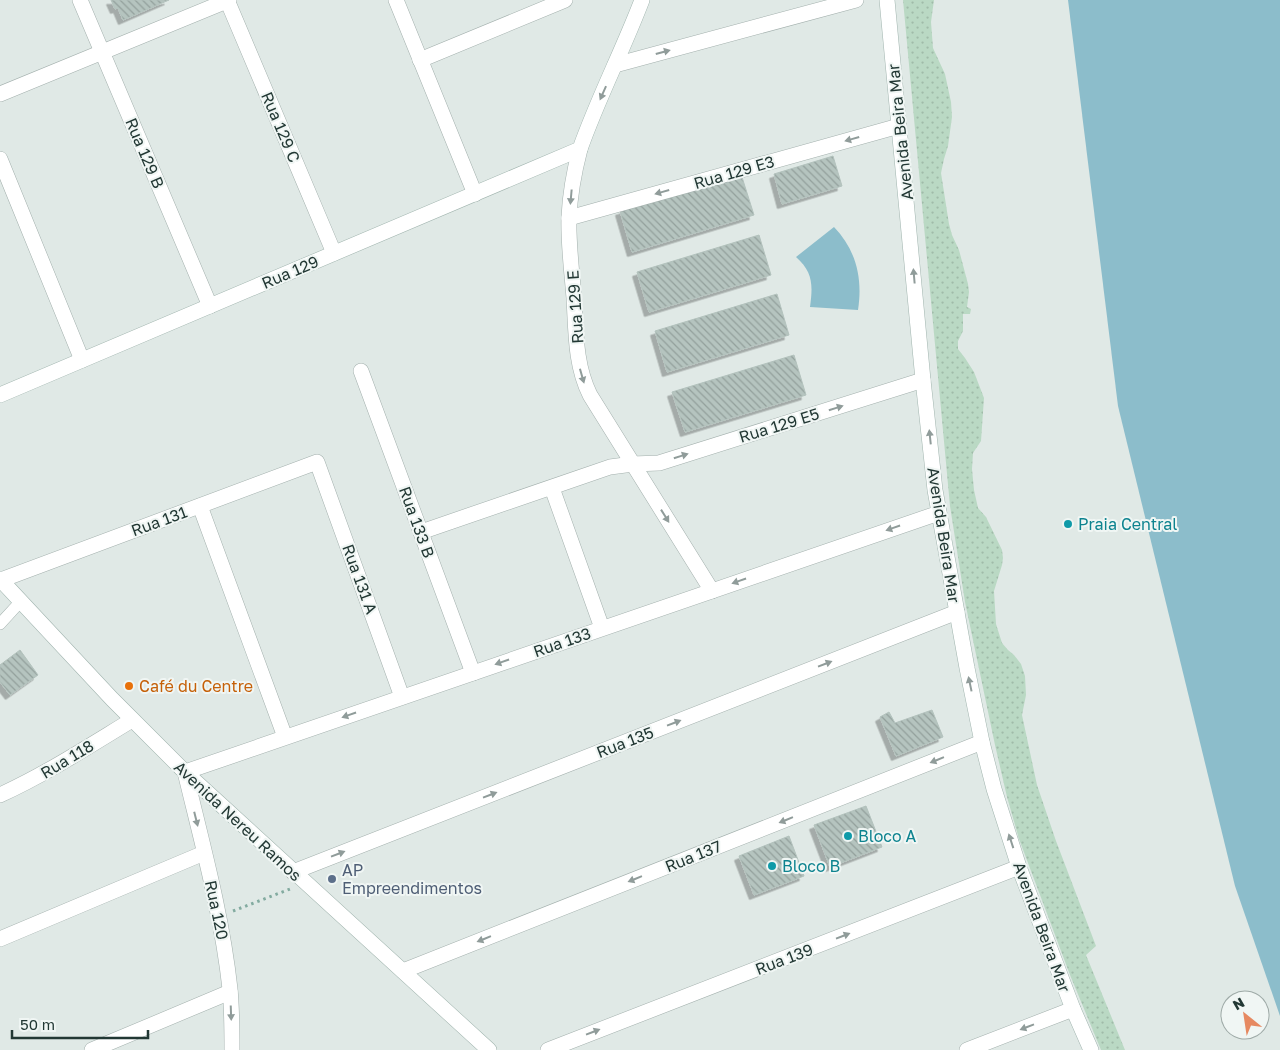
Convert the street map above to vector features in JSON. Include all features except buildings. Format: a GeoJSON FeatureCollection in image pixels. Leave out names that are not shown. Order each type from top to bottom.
{"type":"FeatureCollection","features":[{"type":"Feature","properties":{"kind":"street","name":"Rua 129 B"},"geometry":{"type":"LineString","coordinates":[[80,0],[210,306]]}},
{"type":"Feature","properties":{"kind":"street"},"geometry":{"type":"LineString","coordinates":[[0,94],[228,0]]}},
{"type":"Feature","properties":{"kind":"street","name":"Rua 129 C"},"geometry":{"type":"LineString","coordinates":[[228,0],[334,253]]}},
{"type":"Feature","properties":{"kind":"street"},"geometry":{"type":"LineString","coordinates":[[396,0],[475,194]]}},
{"type":"Feature","properties":{"kind":"street"},"geometry":{"type":"LineString","coordinates":[[420,60],[566,0]]}},
{"type":"Feature","properties":{"kind":"street","name":"Rua 129 E"},"geometry":{"type":"LineString","coordinates":[[642,0],[591,121],[574,171],[569,218],[578,354],[584,384],[590,395],[712,590]]}},
{"type":"Feature","properties":{"kind":"street"},"geometry":{"type":"LineString","coordinates":[[616,65],[856,0]]}},
{"type":"Feature","properties":{"kind":"street","name":"Avenida Beira Mar"},"geometry":{"type":"LineString","coordinates":[[887,0],[923,380],[939,513],[982,742],[994,790],[1031,902],[1091,1050]]}},
{"type":"Feature","properties":{"kind":"street","name":"Rua 129 E3"},"geometry":{"type":"LineString","coordinates":[[569,218],[899,126]]}},
{"type":"Feature","properties":{"kind":"street","name":"Rua 129"},"geometry":{"type":"LineString","coordinates":[[0,394],[580,149]]}},
{"type":"Feature","properties":{"kind":"street"},"geometry":{"type":"LineString","coordinates":[[0,159],[82,360]]}},
{"type":"Feature","properties":{"kind":"street","name":"Rua 133 B"},"geometry":{"type":"LineString","coordinates":[[361,371],[473,672]]}},
{"type":"Feature","properties":{"kind":"street","name":"Rua 129 E5"},"geometry":{"type":"LineString","coordinates":[[421,532],[610,467],[659,463],[923,380]]}},
{"type":"Feature","properties":{"kind":"street","name":"Rua 131"},"geometry":{"type":"LineString","coordinates":[[0,579],[317,462]]}},
{"type":"Feature","properties":{"kind":"street","name":"Rua 131 A"},"geometry":{"type":"LineString","coordinates":[[317,462],[402,697]]}},
{"type":"Feature","properties":{"kind":"street"},"geometry":{"type":"LineString","coordinates":[[552,488],[602,628]]}},
{"type":"Feature","properties":{"kind":"street"},"geometry":{"type":"LineString","coordinates":[[200,506],[285,737]]}},
{"type":"Feature","properties":{"kind":"street","name":"Rua 133"},"geometry":{"type":"LineString","coordinates":[[185,772],[939,513]]}},
{"type":"Feature","properties":{"kind":"street","name":"Avenida Nereu Ramos"},"geometry":{"type":"LineString","coordinates":[[0,579],[132,720],[185,772],[489,1050]]}},
{"type":"Feature","properties":{"kind":"street","name":"Rua 135"},"geometry":{"type":"LineString","coordinates":[[293,872],[957,612]]}},
{"type":"Feature","properties":{"kind":"street","name":"Rua 118"},"geometry":{"type":"LineString","coordinates":[[0,795],[59,765],[132,720]]}},
{"type":"Feature","properties":{"kind":"street","name":"Rua 137"},"geometry":{"type":"LineString","coordinates":[[403,971],[982,742]]}},
{"type":"Feature","properties":{"kind":"street","name":"Rua 120"},"geometry":{"type":"LineString","coordinates":[[185,772],[219,917],[230,992],[232,1050]]}},
{"type":"Feature","properties":{"kind":"street"},"geometry":{"type":"LineString","coordinates":[[0,939],[204,852]]}},
{"type":"Feature","properties":{"kind":"street","name":"Rua 139"},"geometry":{"type":"LineString","coordinates":[[548,1050],[1019,867]]}},
{"type":"Feature","properties":{"kind":"street"},"geometry":{"type":"LineString","coordinates":[[92,1050],[230,992]]}},
{"type":"Feature","properties":{"kind":"street"},"geometry":{"type":"LineString","coordinates":[[967,1050],[1073,1009]]}},
{"type":"Feature","properties":{"kind":"lane"},"geometry":{"type":"LineString","coordinates":[[0,624],[21,602]]}},
{"type":"Feature","properties":{"kind":"path"},"geometry":{"type":"LineString","coordinates":[[219,917],[306,883]]}},
{"type":"Feature","properties":{"kind":"green space"},"geometry":{"type":"Polygon","coordinates":[[[903,0],[934,0],[931,22],[933,48],[945,74],[951,102],[952,117],[948,146],[941,173],[949,224],[959,250],[968,284],[967,307],[971,309],[970,314],[963,314],[963,331],[958,341],[958,349],[974,372],[984,398],[981,441],[973,453],[972,469],[978,508],[986,517],[1002,550],[1002,565],[994,591],[996,624],[1002,643],[1021,664],[1025,676],[1026,695],[1022,715],[1037,785],[1096,946],[1086,955],[1125,1050],[1101,1050],[1070,975],[1019,839],[995,745],[965,602],[950,506],[903,0]]]}},
{"type":"Feature","properties":{"kind":"water"},"geometry":{"type":"Polygon","coordinates":[[[1068,0],[1280,0],[1280,1016],[1235,886],[1118,406],[1068,0]]]}},
{"type":"Feature","properties":{"kind":"water"},"geometry":{"type":"Polygon","coordinates":[[[834,227],[848,245],[856,265],[859,287],[858,310],[810,307],[811,285],[809,274],[796,257],[834,227]]]}},
{"type":"Feature","properties":{"kind":"place","name":"Praia Central"},"geometry":{"type":"Point","coordinates":[1068,524]}},
{"type":"Feature","properties":{"kind":"place","name":"Café du Centre"},"geometry":{"type":"Point","coordinates":[129,686]}},
{"type":"Feature","properties":{"kind":"place","name":"Bloco A"},"geometry":{"type":"Point","coordinates":[848,836]}},
{"type":"Feature","properties":{"kind":"place","name":"Bloco B"},"geometry":{"type":"Point","coordinates":[772,866]}},
{"type":"Feature","properties":{"kind":"place","name":"AP Empreendimentos"},"geometry":{"type":"Point","coordinates":[332,879]}}]}
